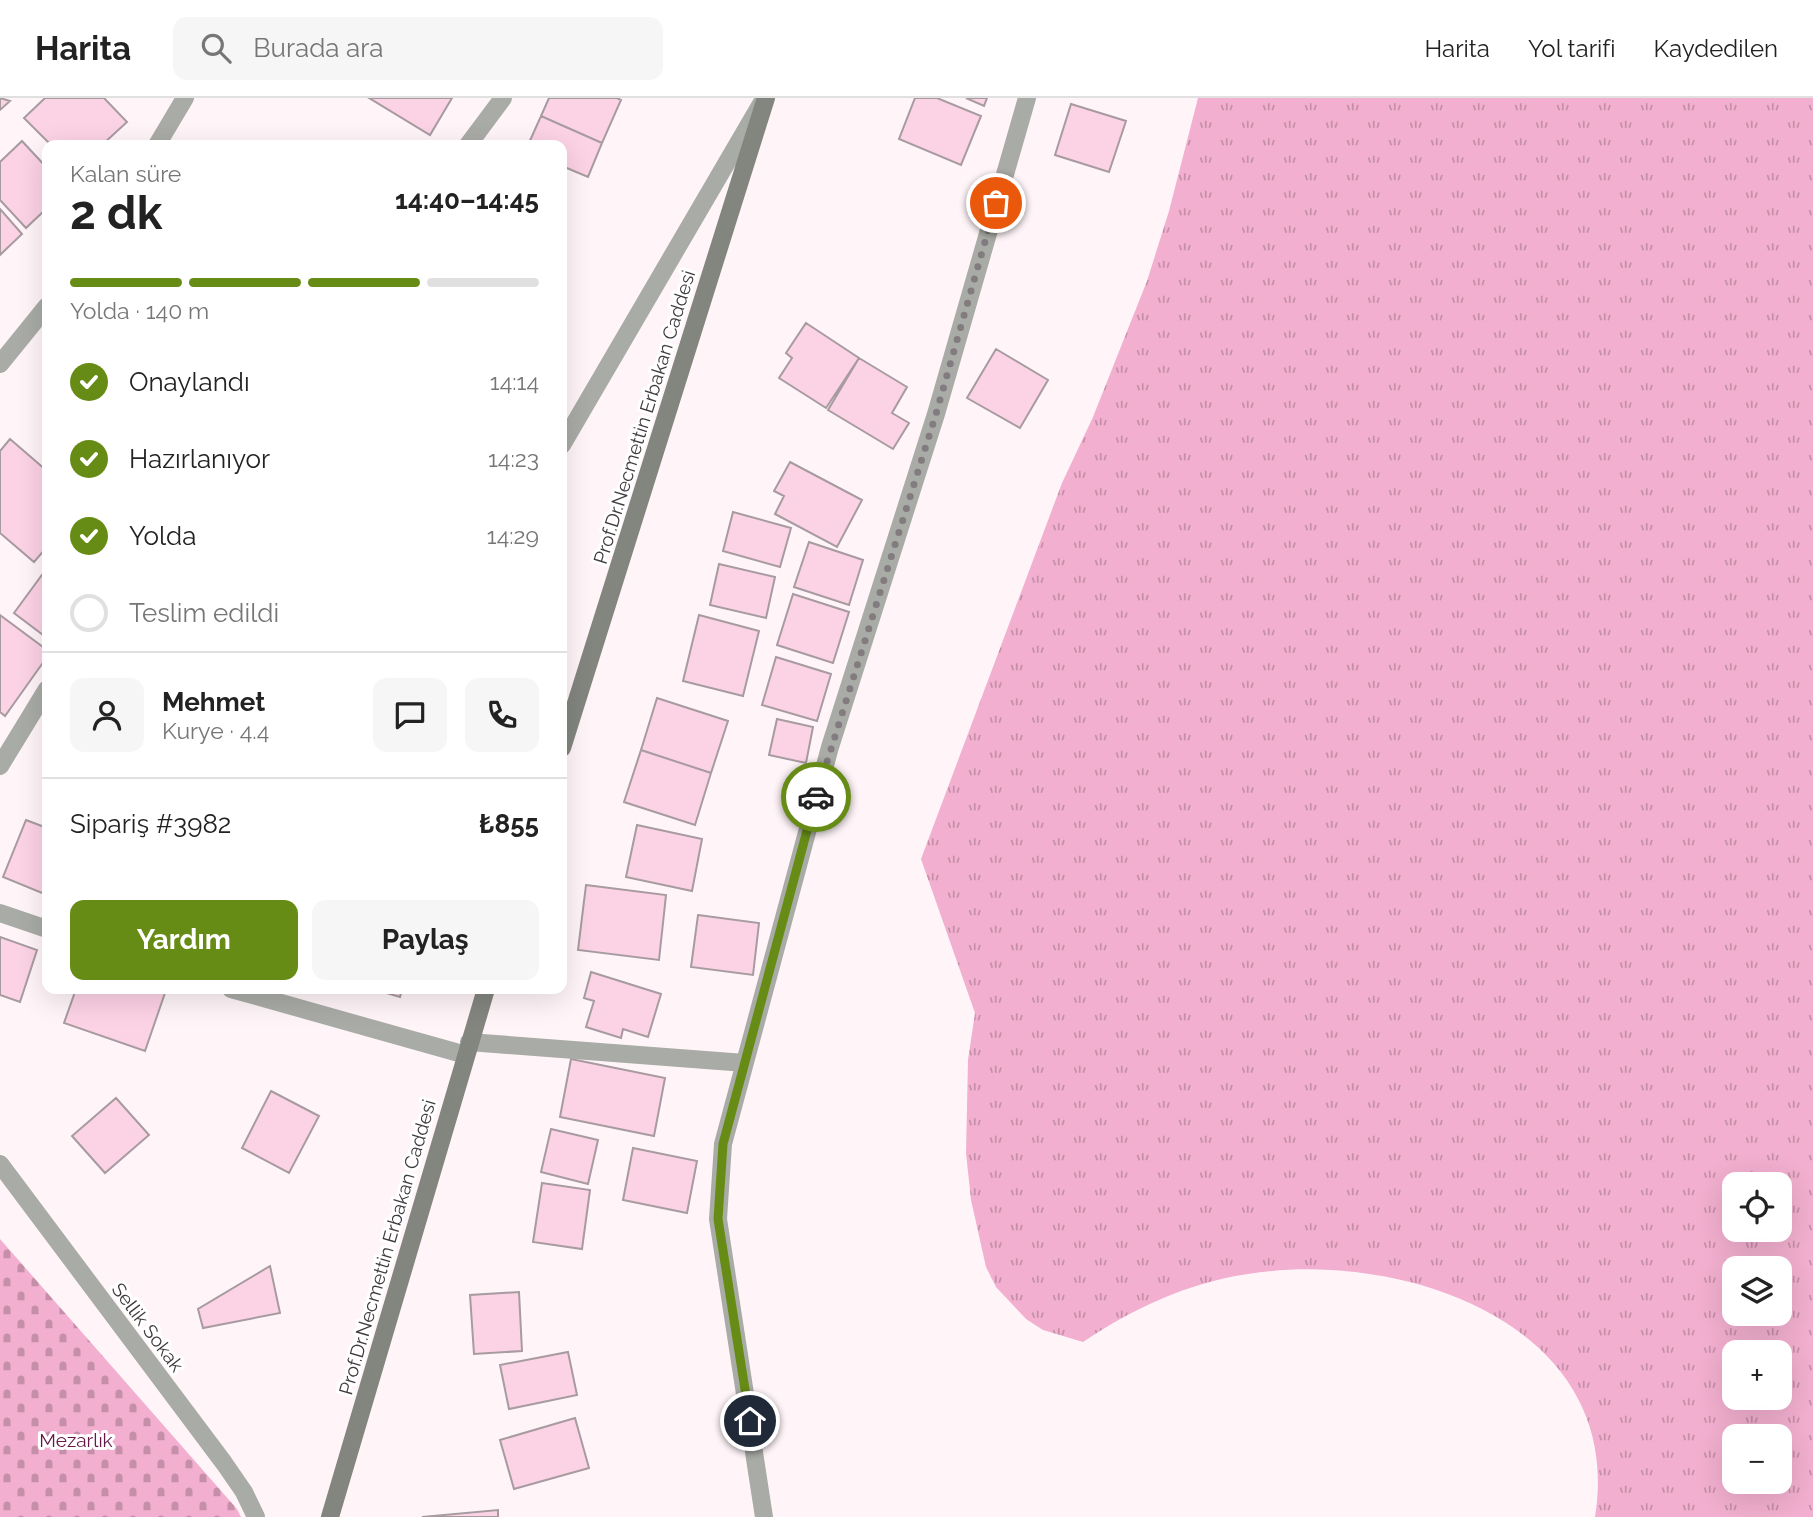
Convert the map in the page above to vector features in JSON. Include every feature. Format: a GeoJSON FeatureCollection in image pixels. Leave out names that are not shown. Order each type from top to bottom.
{"type":"FeatureCollection","features":[{"type":"Feature","properties":{"kind":"main road","name":"Prof.Dr.Necmettin Erbakan Caddesi"},"geometry":{"type":"LineString","coordinates":[[567,732],[765,98]]}},
{"type":"Feature","properties":{"kind":"main road","name":"Prof.Dr.Necmettin Erbakan Caddesi"},"geometry":{"type":"LineString","coordinates":[[330,1517],[484,994]]}},
{"type":"Feature","properties":{"kind":"street"},"geometry":{"type":"LineString","coordinates":[[160,140],[185,98]]}},
{"type":"Feature","properties":{"kind":"street"},"geometry":{"type":"LineString","coordinates":[[472,140],[503,98]]}},
{"type":"Feature","properties":{"kind":"street"},"geometry":{"type":"LineString","coordinates":[[567,436],[765,98]]}},
{"type":"Feature","properties":{"kind":"street"},"geometry":{"type":"LineString","coordinates":[[764,1517],[718,1219],[723,1144],[830,747],[936,414],[1027,98]]}},
{"type":"Feature","properties":{"kind":"street"},"geometry":{"type":"LineString","coordinates":[[0,364],[42,312]]}},
{"type":"Feature","properties":{"kind":"street"},"geometry":{"type":"LineString","coordinates":[[0,766],[42,697]]}},
{"type":"Feature","properties":{"kind":"street"},"geometry":{"type":"LineString","coordinates":[[0,913],[42,927]]}},
{"type":"Feature","properties":{"kind":"street"},"geometry":{"type":"LineString","coordinates":[[251,994],[468,1049],[745,1063]]}},
{"type":"Feature","properties":{"kind":"street","name":"Sellik Sokak"},"geometry":{"type":"LineString","coordinates":[[0,1164],[224,1463],[244,1492],[256,1517]]}},
{"type":"Feature","properties":{"kind":"green space"},"geometry":{"type":"Polygon","coordinates":[[[1198,98],[1813,98],[1813,1517],[1595,1517],[1595,1450],[1576,1394],[1539,1349],[1491,1314],[1434,1289],[1372,1274],[1308,1269],[1248,1274],[1204,1284],[1162,1299],[1122,1318],[1083,1342],[1043,1330],[1026,1319],[996,1287],[986,1267],[971,1200],[966,1153],[968,1060],[975,1013],[921,859],[1062,483],[1093,417],[1147,281],[1169,211],[1198,98]]]}},
{"type":"Feature","properties":{"kind":"green space","name":"Mezarlık"},"geometry":{"type":"Polygon","coordinates":[[[0,1239],[237,1509],[241,1517],[0,1517],[0,1239]]]}},
{"type":"Feature","properties":{"kind":"building"},"geometry":{"type":"Polygon","coordinates":[[[0,98],[10,101],[0,110],[0,98]]]}},
{"type":"Feature","properties":{"kind":"building"},"geometry":{"type":"Polygon","coordinates":[[[45,98],[104,98],[127,122],[107,140],[46,140],[24,118],[45,98]]]}},
{"type":"Feature","properties":{"kind":"building"},"geometry":{"type":"Polygon","coordinates":[[[369,98],[452,98],[430,135],[369,98]]]}},
{"type":"Feature","properties":{"kind":"building"},"geometry":{"type":"Polygon","coordinates":[[[549,98],[621,100],[602,143],[541,116],[549,98]]]}},
{"type":"Feature","properties":{"kind":"building"},"geometry":{"type":"Polygon","coordinates":[[[915,98],[937,98],[981,116],[961,165],[899,139],[915,98]]]}},
{"type":"Feature","properties":{"kind":"building"},"geometry":{"type":"Polygon","coordinates":[[[966,98],[987,98],[984,106],[966,98]]]}},
{"type":"Feature","properties":{"kind":"building"},"geometry":{"type":"Polygon","coordinates":[[[1071,104],[1126,121],[1109,172],[1055,155],[1071,104]]]}},
{"type":"Feature","properties":{"kind":"building"},"geometry":{"type":"Polygon","coordinates":[[[541,116],[602,143],[588,177],[567,168],[567,140],[530,140],[541,116]]]}},
{"type":"Feature","properties":{"kind":"building"},"geometry":{"type":"Polygon","coordinates":[[[22,141],[42,163],[42,213],[26,228],[0,200],[0,162],[22,141]]]}},
{"type":"Feature","properties":{"kind":"building"},"geometry":{"type":"Polygon","coordinates":[[[0,209],[22,234],[0,255],[0,209]]]}},
{"type":"Feature","properties":{"kind":"building"},"geometry":{"type":"Polygon","coordinates":[[[806,323],[859,358],[826,408],[779,378],[792,358],[786,353],[806,323]]]}},
{"type":"Feature","properties":{"kind":"building"},"geometry":{"type":"Polygon","coordinates":[[[996,349],[1048,380],[1020,428],[967,398],[996,349]]]}},
{"type":"Feature","properties":{"kind":"building"},"geometry":{"type":"Polygon","coordinates":[[[859,358],[907,387],[892,413],[909,423],[893,449],[828,410],[859,358]]]}},
{"type":"Feature","properties":{"kind":"building"},"geometry":{"type":"Polygon","coordinates":[[[10,439],[42,467],[42,553],[34,562],[0,533],[0,451],[10,439]]]}},
{"type":"Feature","properties":{"kind":"building"},"geometry":{"type":"Polygon","coordinates":[[[790,462],[862,500],[837,547],[775,514],[784,496],[774,491],[790,462]]]}},
{"type":"Feature","properties":{"kind":"building"},"geometry":{"type":"Polygon","coordinates":[[[733,512],[791,528],[780,567],[723,551],[733,512]]]}},
{"type":"Feature","properties":{"kind":"building"},"geometry":{"type":"Polygon","coordinates":[[[809,542],[863,560],[849,605],[794,587],[809,542]]]}},
{"type":"Feature","properties":{"kind":"building"},"geometry":{"type":"Polygon","coordinates":[[[719,564],[775,577],[766,618],[710,605],[719,564]]]}},
{"type":"Feature","properties":{"kind":"building"},"geometry":{"type":"Polygon","coordinates":[[[42,575],[42,634],[14,613],[42,575]]]}},
{"type":"Feature","properties":{"kind":"building"},"geometry":{"type":"Polygon","coordinates":[[[793,594],[849,612],[833,663],[777,645],[793,594]]]}},
{"type":"Feature","properties":{"kind":"building"},"geometry":{"type":"Polygon","coordinates":[[[0,615],[42,646],[42,664],[5,716],[0,712],[0,615]]]}},
{"type":"Feature","properties":{"kind":"building"},"geometry":{"type":"Polygon","coordinates":[[[699,615],[759,631],[743,696],[683,681],[699,615]]]}},
{"type":"Feature","properties":{"kind":"building"},"geometry":{"type":"Polygon","coordinates":[[[776,657],[831,674],[817,721],[762,705],[776,657]]]}},
{"type":"Feature","properties":{"kind":"building"},"geometry":{"type":"Polygon","coordinates":[[[657,698],[728,721],[711,773],[641,750],[657,698]]]}},
{"type":"Feature","properties":{"kind":"building"},"geometry":{"type":"Polygon","coordinates":[[[777,719],[813,727],[806,763],[769,755],[777,719]]]}},
{"type":"Feature","properties":{"kind":"building"},"geometry":{"type":"Polygon","coordinates":[[[641,750],[711,773],[695,825],[624,802],[641,750]]]}},
{"type":"Feature","properties":{"kind":"building"},"geometry":{"type":"Polygon","coordinates":[[[26,820],[42,826],[42,893],[3,877],[26,820]]]}},
{"type":"Feature","properties":{"kind":"building"},"geometry":{"type":"Polygon","coordinates":[[[637,825],[702,839],[692,891],[626,877],[637,825]]]}},
{"type":"Feature","properties":{"kind":"building"},"geometry":{"type":"Polygon","coordinates":[[[586,885],[666,895],[659,960],[578,950],[586,885]]]}},
{"type":"Feature","properties":{"kind":"building"},"geometry":{"type":"Polygon","coordinates":[[[698,915],[759,923],[753,975],[691,967],[698,915]]]}},
{"type":"Feature","properties":{"kind":"building"},"geometry":{"type":"Polygon","coordinates":[[[0,937],[37,950],[20,1002],[0,995],[0,937]]]}},
{"type":"Feature","properties":{"kind":"building"},"geometry":{"type":"Polygon","coordinates":[[[591,972],[661,994],[648,1037],[623,1029],[621,1038],[586,1027],[594,1001],[584,998],[591,972]]]}},
{"type":"Feature","properties":{"kind":"building"},"geometry":{"type":"Polygon","coordinates":[[[74,994],[165,994],[145,1051],[64,1023],[74,994]]]}},
{"type":"Feature","properties":{"kind":"building"},"geometry":{"type":"Polygon","coordinates":[[[571,1059],[665,1078],[654,1136],[560,1117],[571,1059]]]}},
{"type":"Feature","properties":{"kind":"building"},"geometry":{"type":"Polygon","coordinates":[[[271,1091],[319,1116],[289,1173],[242,1148],[271,1091]]]}},
{"type":"Feature","properties":{"kind":"building"},"geometry":{"type":"Polygon","coordinates":[[[116,1098],[149,1135],[105,1173],[72,1136],[116,1098]]]}},
{"type":"Feature","properties":{"kind":"building"},"geometry":{"type":"Polygon","coordinates":[[[551,1129],[598,1140],[588,1184],[541,1172],[551,1129]]]}},
{"type":"Feature","properties":{"kind":"building"},"geometry":{"type":"Polygon","coordinates":[[[633,1148],[697,1161],[687,1213],[623,1200],[633,1148]]]}},
{"type":"Feature","properties":{"kind":"building"},"geometry":{"type":"Polygon","coordinates":[[[542,1183],[590,1190],[582,1249],[533,1242],[542,1183]]]}},
{"type":"Feature","properties":{"kind":"building"},"geometry":{"type":"Polygon","coordinates":[[[270,1266],[280,1313],[203,1328],[198,1309],[270,1266]]]}},
{"type":"Feature","properties":{"kind":"building"},"geometry":{"type":"Polygon","coordinates":[[[519,1292],[522,1351],[474,1354],[470,1295],[519,1292]]]}},
{"type":"Feature","properties":{"kind":"building"},"geometry":{"type":"Polygon","coordinates":[[[568,1352],[577,1395],[509,1409],[500,1365],[568,1352]]]}},
{"type":"Feature","properties":{"kind":"building"},"geometry":{"type":"Polygon","coordinates":[[[575,1418],[589,1468],[514,1489],[500,1440],[575,1418]]]}},
{"type":"Feature","properties":{"kind":"building"},"geometry":{"type":"Polygon","coordinates":[[[498,1510],[498,1517],[422,1517],[498,1510]]]}},
{"type":"Feature","properties":{"kind":"way so far"},"geometry":{"type":"LineString","coordinates":[[816,797],[936,414],[996,203]]}},
{"type":"Feature","properties":{"kind":"route"},"geometry":{"type":"LineString","coordinates":[[750,1421],[718,1219],[718,1184],[723,1144],[816,797]]}}]}
